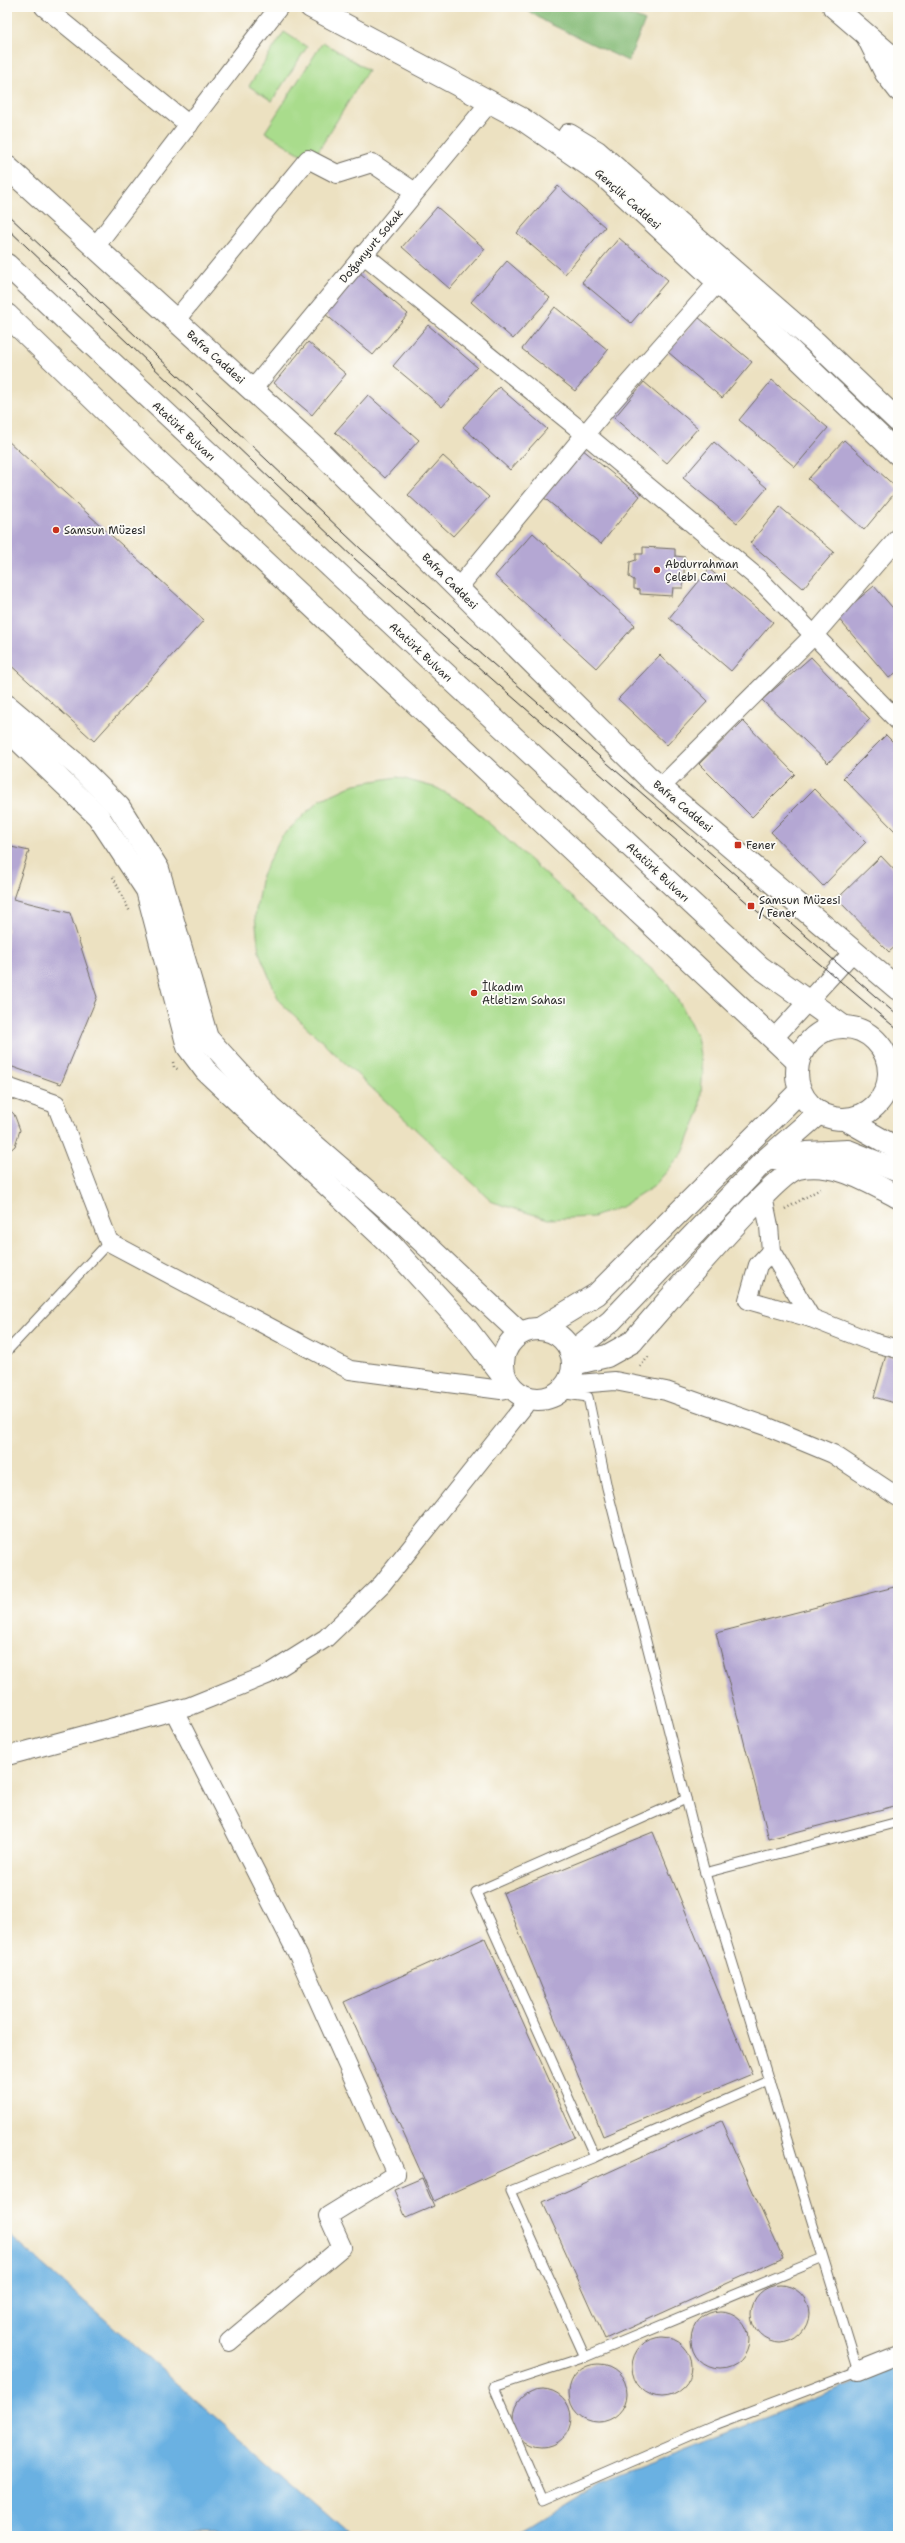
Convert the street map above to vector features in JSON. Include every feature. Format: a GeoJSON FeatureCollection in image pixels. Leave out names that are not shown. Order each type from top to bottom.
{"type":"FeatureCollection","features":[{"type":"Feature","properties":{"kind":"main road","name":"Gençlik Caddesi"},"geometry":{"type":"LineString","coordinates":[[310,7],[522,119],[603,175],[718,282],[898,454]]}},
{"type":"Feature","properties":{"kind":"main road","name":"Gençlik Caddesi"},"geometry":{"type":"LineString","coordinates":[[335,7],[496,91],[597,152],[815,342],[898,421]]}},
{"type":"Feature","properties":{"kind":"main road"},"geometry":{"type":"LineString","coordinates":[[834,7],[898,62]]}},
{"type":"Feature","properties":{"kind":"main road","name":"Bafra Caddesi"},"geometry":{"type":"LineString","coordinates":[[7,167],[94,248],[316,448],[661,787],[898,989]]}},
{"type":"Feature","properties":{"kind":"main road","name":"Atatürk Bulvarı"},"geometry":{"type":"LineString","coordinates":[[7,265],[754,962],[844,1026],[859,1030],[873,1037],[893,1067],[884,1095],[875,1107],[862,1116],[848,1120],[833,1119],[819,1113],[808,1104],[800,1091],[797,1076],[798,1062],[805,1047],[815,1036],[829,1029],[844,1026]]}},
{"type":"Feature","properties":{"kind":"main road"},"geometry":{"type":"LineString","coordinates":[[7,315],[152,456],[798,1062]]}},
{"type":"Feature","properties":{"kind":"main road"},"geometry":{"type":"LineString","coordinates":[[7,706],[77,765],[119,807],[158,869],[207,1038],[270,1107],[390,1211],[520,1333]]}},
{"type":"Feature","properties":{"kind":"main road"},"geometry":{"type":"LineString","coordinates":[[7,729],[98,816],[147,890],[188,1047],[206,1071],[389,1242],[466,1328],[513,1388],[533,1399],[546,1398],[562,1389],[571,1375],[572,1358],[560,1336],[541,1328]]}},
{"type":"Feature","properties":{"kind":"main road"},"geometry":{"type":"LineString","coordinates":[[513,1388],[502,1359],[506,1349],[520,1333],[541,1328],[597,1294],[800,1091]]}},
{"type":"Feature","properties":{"kind":"main road"},"geometry":{"type":"LineString","coordinates":[[572,1358],[611,1321],[764,1160],[819,1113]]}},
{"type":"Feature","properties":{"kind":"main road","name":"Atatürk Bulvarı"},"geometry":{"type":"LineString","coordinates":[[848,1120],[898,1149]]}},
{"type":"Feature","properties":{"kind":"main road"},"geometry":{"type":"LineString","coordinates":[[764,1160],[806,1153],[848,1151],[898,1171]]}},
{"type":"Feature","properties":{"kind":"main road"},"geometry":{"type":"LineString","coordinates":[[572,1358],[607,1356],[632,1342],[763,1196],[796,1168],[828,1167],[851,1173],[898,1197]]}},
{"type":"Feature","properties":{"kind":"street"},"geometry":{"type":"LineString","coordinates":[[44,7],[189,125]]}},
{"type":"Feature","properties":{"kind":"street"},"geometry":{"type":"LineString","coordinates":[[94,248],[279,7]]}},
{"type":"Feature","properties":{"kind":"street"},"geometry":{"type":"LineString","coordinates":[[864,34],[884,74],[898,92]]}},
{"type":"Feature","properties":{"kind":"street","name":"Doğanyurt Sokak"},"geometry":{"type":"LineString","coordinates":[[252,390],[490,102]]}},
{"type":"Feature","properties":{"kind":"street"},"geometry":{"type":"LineString","coordinates":[[175,321],[308,159],[337,174],[372,163],[415,192]]}},
{"type":"Feature","properties":{"kind":"street"},"geometry":{"type":"LineString","coordinates":[[363,254],[585,434],[760,580],[898,721]]}},
{"type":"Feature","properties":{"kind":"street"},"geometry":{"type":"LineString","coordinates":[[458,588],[585,434],[718,282]]}},
{"type":"Feature","properties":{"kind":"street"},"geometry":{"type":"LineString","coordinates":[[661,787],[814,635],[898,538]]}},
{"type":"Feature","properties":{"kind":"street"},"geometry":{"type":"LineString","coordinates":[[774,1038],[853,952]]}},
{"type":"Feature","properties":{"kind":"street"},"geometry":{"type":"LineString","coordinates":[[7,1087],[56,1104],[109,1242],[350,1370],[501,1390],[513,1388],[524,1406],[382,1584],[326,1638],[267,1675],[174,1711],[7,1756]]}},
{"type":"Feature","properties":{"kind":"street"},"geometry":{"type":"LineString","coordinates":[[763,1196],[769,1226],[771,1251],[811,1318]]}},
{"type":"Feature","properties":{"kind":"street"},"geometry":{"type":"LineString","coordinates":[[771,1251],[758,1265],[748,1300],[811,1318],[872,1342],[898,1349]]}},
{"type":"Feature","properties":{"kind":"street"},"geometry":{"type":"LineString","coordinates":[[562,1389],[615,1381],[666,1391],[768,1427],[833,1454],[898,1497]]}},
{"type":"Feature","properties":{"kind":"street"},"geometry":{"type":"LineString","coordinates":[[174,1711],[299,1957],[396,2174],[328,2216],[342,2247],[229,2342]]}},
{"type":"Feature","properties":{"kind":"street"},"geometry":{"type":"LineString","coordinates":[[858,2371],[898,2355]]}},
{"type":"Feature","properties":{"kind":"lane"},"geometry":{"type":"LineString","coordinates":[[7,1351],[109,1242]]}},
{"type":"Feature","properties":{"kind":"lane"},"geometry":{"type":"LineString","coordinates":[[562,1389],[588,1397],[607,1488],[705,1873],[858,2371],[716,2424],[543,2500],[494,2387],[585,2357],[823,2258]]}},
{"type":"Feature","properties":{"kind":"lane"},"geometry":{"type":"LineString","coordinates":[[595,2157],[476,1892],[686,1799]]}},
{"type":"Feature","properties":{"kind":"lane"},"geometry":{"type":"LineString","coordinates":[[705,1873],[898,1822]]}},
{"type":"Feature","properties":{"kind":"lane"},"geometry":{"type":"LineString","coordinates":[[585,2357],[510,2190],[595,2157],[769,2081]]}},
{"type":"Feature","properties":{"kind":"green space"},"geometry":{"type":"Polygon","coordinates":[[[522,7],[611,7],[645,21],[628,61],[546,22],[522,7]]]}},
{"type":"Feature","properties":{"kind":"green space"},"geometry":{"type":"Polygon","coordinates":[[[284,32],[307,47],[272,101],[249,86],[284,32]]]}},
{"type":"Feature","properties":{"kind":"green space"},"geometry":{"type":"Polygon","coordinates":[[[323,42],[368,70],[312,161],[265,132],[323,42]]]}},
{"type":"Feature","properties":{"kind":"green space","name":"İlkadım Atletizm Sahası"},"geometry":{"type":"Polygon","coordinates":[[[397,777],[437,788],[471,807],[668,984],[684,1010],[697,1037],[703,1072],[699,1113],[683,1153],[653,1187],[621,1207],[593,1217],[548,1219],[493,1202],[279,1001],[259,952],[255,916],[262,875],[281,837],[320,800],[355,784],[397,777]]]}},
{"type":"Feature","properties":{"kind":"water"},"geometry":{"type":"Polygon","coordinates":[[[7,2233],[350,2536],[7,2536],[7,2233]]]}},
{"type":"Feature","properties":{"kind":"water"},"geometry":{"type":"Polygon","coordinates":[[[898,2366],[898,2536],[514,2536],[602,2482],[898,2366]]]}},
{"type":"Feature","properties":{"kind":"building"},"geometry":{"type":"Polygon","coordinates":[[[558,186],[605,227],[565,274],[517,233],[558,186]]]}},
{"type":"Feature","properties":{"kind":"building"},"geometry":{"type":"Polygon","coordinates":[[[437,207],[485,249],[450,289],[402,247],[437,207]]]}},
{"type":"Feature","properties":{"kind":"building"},"geometry":{"type":"Polygon","coordinates":[[[619,238],[668,280],[631,323],[582,282],[619,238]]]}},
{"type":"Feature","properties":{"kind":"building"},"geometry":{"type":"Polygon","coordinates":[[[507,261],[550,298],[513,339],[471,302],[507,261]]]}},
{"type":"Feature","properties":{"kind":"building"},"geometry":{"type":"Polygon","coordinates":[[[359,272],[408,314],[373,355],[324,313],[359,272]]]}},
{"type":"Feature","properties":{"kind":"building"},"geometry":{"type":"Polygon","coordinates":[[[555,307],[608,350],[575,391],[522,349],[555,307]]]}},
{"type":"Feature","properties":{"kind":"building"},"geometry":{"type":"Polygon","coordinates":[[[698,317],[752,362],[722,398],[668,352],[698,317]]]}},
{"type":"Feature","properties":{"kind":"building"},"geometry":{"type":"Polygon","coordinates":[[[428,325],[477,367],[442,407],[393,366],[428,325]]]}},
{"type":"Feature","properties":{"kind":"building"},"geometry":{"type":"Polygon","coordinates":[[[308,342],[346,374],[312,415],[274,383],[308,342]]]}},
{"type":"Feature","properties":{"kind":"building"},"geometry":{"type":"Polygon","coordinates":[[[772,380],[828,428],[795,467],[739,420],[772,380]]]}},
{"type":"Feature","properties":{"kind":"building"},"geometry":{"type":"Polygon","coordinates":[[[644,382],[698,428],[667,463],[614,418],[644,382]]]}},
{"type":"Feature","properties":{"kind":"building"},"geometry":{"type":"Polygon","coordinates":[[[499,387],[547,429],[510,470],[463,427],[499,387]]]}},
{"type":"Feature","properties":{"kind":"building"},"geometry":{"type":"Polygon","coordinates":[[[368,395],[419,440],[385,478],[335,432],[368,395]]]}},
{"type":"Feature","properties":{"kind":"building","name":"Samsun Müzesi"},"geometry":{"type":"Polygon","coordinates":[[[7,440],[204,620],[94,741],[7,662],[7,440]]]}},
{"type":"Feature","properties":{"kind":"building"},"geometry":{"type":"Polygon","coordinates":[[[844,440],[898,489],[864,530],[808,479],[844,440]]]}},
{"type":"Feature","properties":{"kind":"building"},"geometry":{"type":"Polygon","coordinates":[[[714,442],[767,488],[737,523],[683,478],[714,442]]]}},
{"type":"Feature","properties":{"kind":"building"},"geometry":{"type":"Polygon","coordinates":[[[582,449],[640,496],[601,544],[543,497],[582,449]]]}},
{"type":"Feature","properties":{"kind":"building"},"geometry":{"type":"Polygon","coordinates":[[[443,456],[489,497],[453,536],[408,495],[443,456]]]}},
{"type":"Feature","properties":{"kind":"building"},"geometry":{"type":"Polygon","coordinates":[[[780,507],[834,552],[803,588],[750,543],[780,507]]]}},
{"type":"Feature","properties":{"kind":"building"},"geometry":{"type":"Polygon","coordinates":[[[533,533],[635,625],[596,668],[495,576],[533,533]]]}},
{"type":"Feature","properties":{"kind":"building","name":"Abdurrahman Çelebi Cami"},"geometry":{"type":"Polygon","coordinates":[[[643,547],[675,549],[675,556],[685,557],[683,588],[673,588],[672,596],[640,594],[640,590],[634,589],[634,580],[629,577],[630,562],[636,560],[636,554],[643,554],[643,547]]]}},
{"type":"Feature","properties":{"kind":"building"},"geometry":{"type":"Polygon","coordinates":[[[709,569],[773,622],[731,671],[669,618],[709,569]]]}},
{"type":"Feature","properties":{"kind":"building"},"geometry":{"type":"Polygon","coordinates":[[[874,586],[898,614],[898,671],[889,678],[837,617],[874,586]]]}},
{"type":"Feature","properties":{"kind":"building"},"geometry":{"type":"Polygon","coordinates":[[[660,655],[708,701],[667,745],[618,699],[660,655]]]}},
{"type":"Feature","properties":{"kind":"building"},"geometry":{"type":"Polygon","coordinates":[[[811,657],[870,719],[828,763],[762,700],[811,657]]]}},
{"type":"Feature","properties":{"kind":"building"},"geometry":{"type":"Polygon","coordinates":[[[743,721],[795,774],[752,817],[699,764],[743,721]]]}},
{"type":"Feature","properties":{"kind":"building"},"geometry":{"type":"Polygon","coordinates":[[[886,735],[898,747],[898,829],[895,831],[843,778],[886,735]]]}},
{"type":"Feature","properties":{"kind":"building"},"geometry":{"type":"Polygon","coordinates":[[[814,789],[866,842],[823,886],[771,832],[814,789]]]}},
{"type":"Feature","properties":{"kind":"building"},"geometry":{"type":"Polygon","coordinates":[[[7,846],[29,851],[13,899],[70,913],[97,997],[61,1084],[7,1065],[7,846]]]}},
{"type":"Feature","properties":{"kind":"building"},"geometry":{"type":"Polygon","coordinates":[[[881,856],[898,874],[898,944],[889,952],[837,899],[881,856]]]}},
{"type":"Feature","properties":{"kind":"building"},"geometry":{"type":"Polygon","coordinates":[[[7,1108],[14,1114],[20,1130],[15,1146],[7,1153],[7,1108]]]}},
{"type":"Feature","properties":{"kind":"building"},"geometry":{"type":"Polygon","coordinates":[[[886,1355],[898,1358],[898,1404],[874,1397],[886,1355]]]}},
{"type":"Feature","properties":{"kind":"building"},"geometry":{"type":"Polygon","coordinates":[[[898,1586],[898,1805],[769,1839],[716,1633],[898,1586]]]}},
{"type":"Feature","properties":{"kind":"building"},"geometry":{"type":"Polygon","coordinates":[[[653,1832],[752,2074],[603,2136],[503,1893],[653,1832]]]}},
{"type":"Feature","properties":{"kind":"building"},"geometry":{"type":"Polygon","coordinates":[[[485,1938],[575,2137],[434,2201],[344,2002],[485,1938]]]}},
{"type":"Feature","properties":{"kind":"building"},"geometry":{"type":"Polygon","coordinates":[[[721,2121],[783,2258],[605,2339],[543,2202],[721,2121]]]}},
{"type":"Feature","properties":{"kind":"building"},"geometry":{"type":"Polygon","coordinates":[[[422,2178],[434,2206],[406,2218],[394,2190],[422,2178]]]}},
{"type":"Feature","properties":{"kind":"building"},"geometry":{"type":"Polygon","coordinates":[[[774,2285],[786,2285],[796,2289],[805,2298],[809,2308],[809,2320],[801,2335],[786,2343],[774,2343],[764,2339],[755,2330],[751,2320],[751,2308],[755,2298],[764,2289],[774,2285]]]}},
{"type":"Feature","properties":{"kind":"building"},"geometry":{"type":"Polygon","coordinates":[[[720,2311],[731,2313],[744,2324],[747,2329],[749,2340],[747,2351],[736,2364],[731,2367],[720,2369],[709,2367],[696,2356],[693,2351],[691,2340],[693,2329],[704,2316],[709,2313],[720,2311]]]}},
{"type":"Feature","properties":{"kind":"building"},"geometry":{"type":"Polygon","coordinates":[[[662,2337],[678,2342],[683,2346],[687,2351],[692,2367],[687,2383],[683,2388],[678,2392],[662,2397],[646,2392],[641,2388],[637,2383],[632,2367],[637,2351],[641,2346],[646,2342],[662,2337]]]}},
{"type":"Feature","properties":{"kind":"building"},"geometry":{"type":"Polygon","coordinates":[[[592,2364],[604,2364],[619,2372],[627,2387],[627,2399],[619,2414],[604,2422],[592,2422],[577,2414],[569,2399],[569,2387],[577,2372],[592,2364]]]}},
{"type":"Feature","properties":{"kind":"building"},"geometry":{"type":"Polygon","coordinates":[[[542,2389],[558,2394],[566,2402],[571,2418],[566,2434],[558,2442],[542,2447],[526,2442],[518,2434],[513,2418],[518,2402],[526,2394],[542,2389]]]}},
{"type":"Feature","properties":{"kind":"tram line"},"geometry":{"type":"LineString","coordinates":[[7,214],[362,550],[898,1016]]}},
{"type":"Feature","properties":{"kind":"tram line"},"geometry":{"type":"LineString","coordinates":[[7,228],[355,559],[751,906],[898,1030]]}},
{"type":"Feature","properties":{"kind":"place","name":"Samsun Müzesi"},"geometry":{"type":"Point","coordinates":[56,530]}},
{"type":"Feature","properties":{"kind":"place","name":"Abdurrahman Çelebi Cami"},"geometry":{"type":"Point","coordinates":[657,570]}},
{"type":"Feature","properties":{"kind":"place","name":"Fener"},"geometry":{"type":"Point","coordinates":[738,845]}},
{"type":"Feature","properties":{"kind":"place","name":"Samsun Müzesi / Fener"},"geometry":{"type":"Point","coordinates":[751,906]}},
{"type":"Feature","properties":{"kind":"place","name":"İlkadım Atletizm Sahası"},"geometry":{"type":"Point","coordinates":[474,993]}}]}
